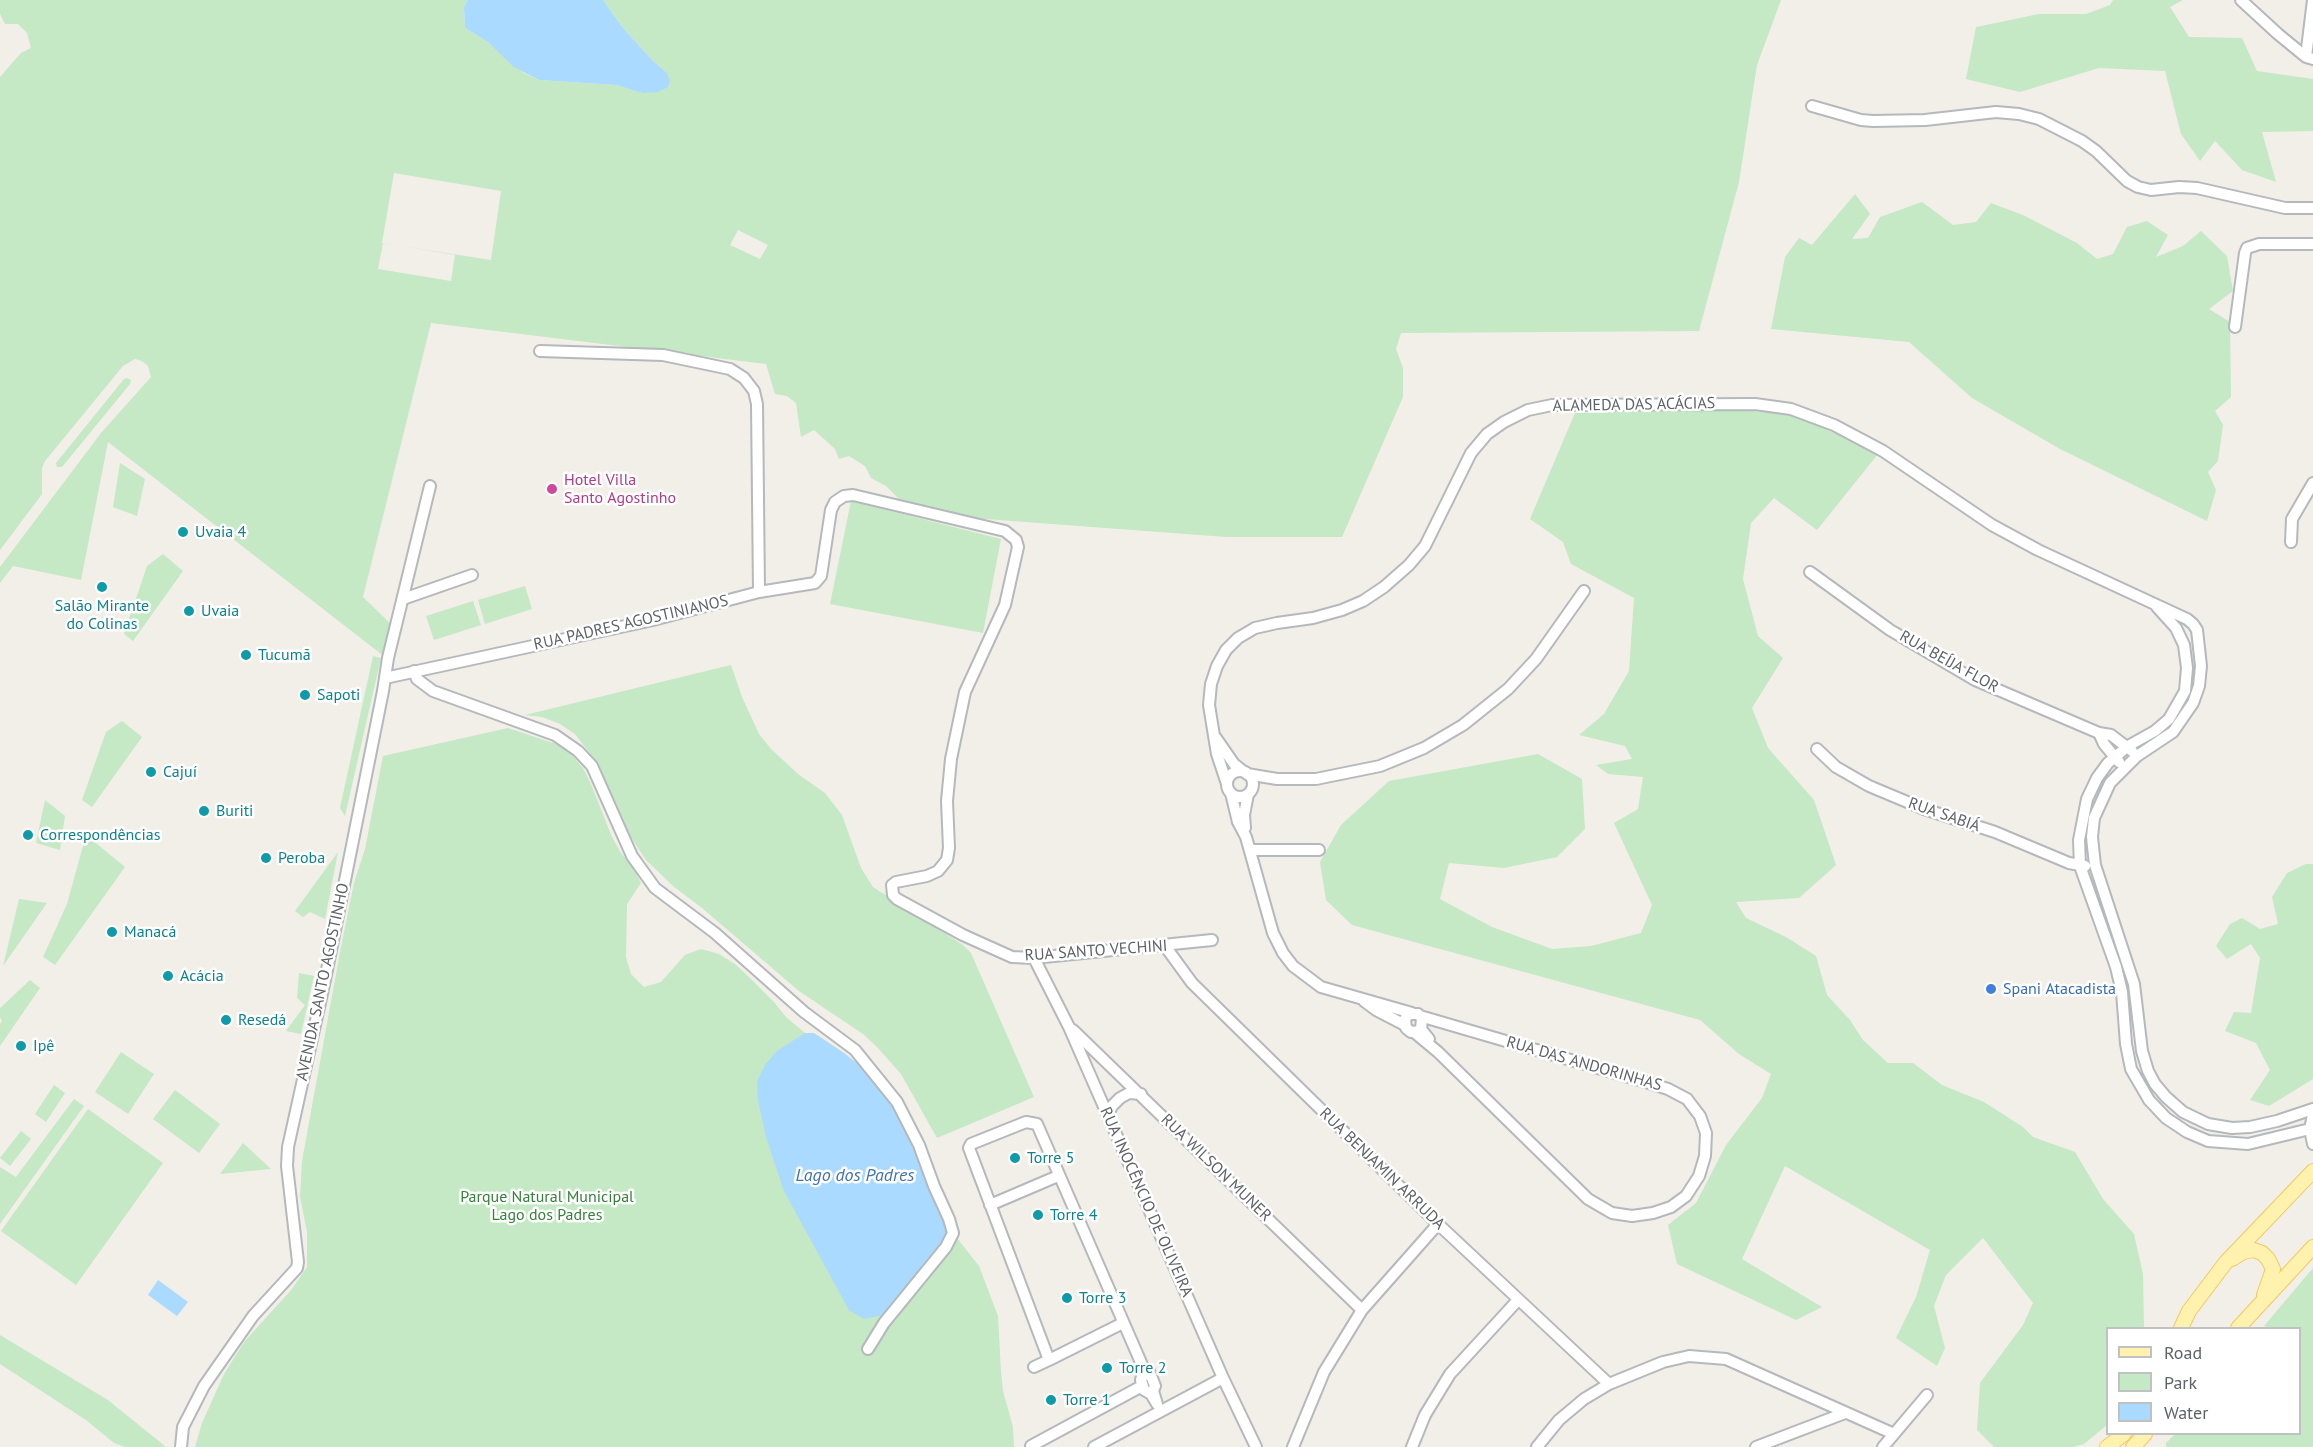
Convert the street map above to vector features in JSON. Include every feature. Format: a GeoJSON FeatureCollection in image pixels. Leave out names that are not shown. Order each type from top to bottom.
{"type":"FeatureCollection","features":[{"type":"Feature","properties":{"kind":"main road"},"geometry":{"type":"LineString","coordinates":[[2182,1327],[2189,1311],[2226,1262],[2313,1171]]}},
{"type":"Feature","properties":{"kind":"main road"},"geometry":{"type":"LineString","coordinates":[[2240,1327],[2313,1247]]}},
{"type":"Feature","properties":{"kind":"main road"},"geometry":{"type":"LineString","coordinates":[[2226,1262],[2243,1252],[2254,1250],[2262,1253],[2268,1259],[2272,1277],[2261,1303]]}},
{"type":"Feature","properties":{"kind":"main road"},"geometry":{"type":"LineString","coordinates":[[2107,1447],[2123,1435]]}},
{"type":"Feature","properties":{"kind":"main road"},"geometry":{"type":"LineString","coordinates":[[2133,1447],[2144,1435]]}},
{"type":"Feature","properties":{"kind":"street"},"geometry":{"type":"LineString","coordinates":[[2241,0],[2309,58]]}},
{"type":"Feature","properties":{"kind":"street"},"geometry":{"type":"LineString","coordinates":[[2309,58],[2313,0]]}},
{"type":"Feature","properties":{"kind":"street"},"geometry":{"type":"LineString","coordinates":[[1812,105],[1861,120],[1874,121],[1925,120],[1996,112],[2019,114],[2039,119],[2082,141],[2096,150],[2127,181],[2138,187],[2151,190],[2197,188],[2285,208],[2313,208]]}},
{"type":"Feature","properties":{"kind":"street"},"geometry":{"type":"LineString","coordinates":[[2235,327],[2247,248],[2259,244],[2313,244]]}},
{"type":"Feature","properties":{"kind":"street"},"geometry":{"type":"LineString","coordinates":[[540,351],[674,356],[730,369],[744,378],[754,391],[758,404],[759,592]]}},
{"type":"Feature","properties":{"kind":"street","name":"ALAMEDA DAS ACÁCIAS"},"geometry":{"type":"LineString","coordinates":[[1229,788],[1217,754],[1209,705],[1211,684],[1221,658],[1238,638],[1255,628],[1313,618],[1342,610],[1363,601],[1384,587],[1409,566],[1425,546],[1471,453],[1488,434],[1528,410],[1552,405],[1755,404],[1791,409],[1834,425],[1883,451],[1984,520],[2038,550],[2187,619]]}},
{"type":"Feature","properties":{"kind":"street"},"geometry":{"type":"LineString","coordinates":[[2291,542],[2292,519],[2313,483]]}},
{"type":"Feature","properties":{"kind":"street","name":"AVENIDA SANTO AGOSTINHO"},"geometry":{"type":"LineString","coordinates":[[181,1447],[183,1427],[204,1386],[254,1316],[297,1268],[287,1166],[288,1147],[325,980],[388,658],[430,486]]}},
{"type":"Feature","properties":{"kind":"street","name":"RUA SANTO VECHINI"},"geometry":{"type":"LineString","coordinates":[[829,523],[835,502],[844,496],[853,495],[1005,531],[1016,540],[1018,547],[1005,604],[965,692],[951,759],[947,801],[950,849],[947,860],[938,871],[927,876],[896,882],[891,890],[897,899],[992,949],[1012,957],[1034,958],[1212,940]]}},
{"type":"Feature","properties":{"kind":"street","name":"RUA PADRES AGOSTINIANOS"},"geometry":{"type":"LineString","coordinates":[[385,678],[654,620],[759,592],[808,585],[819,580],[829,523]]}},
{"type":"Feature","properties":{"kind":"street","name":"RUA BEÍJA FLOR"},"geometry":{"type":"LineString","coordinates":[[1810,572],[1890,630],[1976,680],[2098,733],[2111,735],[2128,746]]}},
{"type":"Feature","properties":{"kind":"street"},"geometry":{"type":"LineString","coordinates":[[403,599],[472,575]]}},
{"type":"Feature","properties":{"kind":"street"},"geometry":{"type":"LineString","coordinates":[[1276,779],[1241,797],[1229,788],[1233,773],[1276,779],[1316,779],[1380,766],[1424,748],[1463,725],[1508,689],[1536,659],[1584,591]]}},
{"type":"Feature","properties":{"kind":"street","name":"ALAMEDA DAS ACÁCIAS"},"geometry":{"type":"LineString","coordinates":[[2153,602],[2176,628]]}},
{"type":"Feature","properties":{"kind":"street"},"geometry":{"type":"LineString","coordinates":[[2310,1129],[2248,1144],[2208,1141],[2187,1132],[2149,1100],[2131,1069],[2126,1044],[2122,992],[2116,967],[2080,866],[2079,840],[2087,799],[2097,778],[2114,757],[2155,731],[2169,719],[2185,691],[2186,654],[2176,628],[2187,619],[2196,630],[2201,666],[2199,686],[2193,703],[2173,732],[2137,756],[2110,783],[2094,818],[2092,837],[2095,865],[2132,976],[2142,1051],[2148,1071],[2166,1097],[2183,1112],[2208,1124],[2232,1128],[2268,1123],[2313,1109]]}},
{"type":"Feature","properties":{"kind":"street"},"geometry":{"type":"LineString","coordinates":[[414,672],[417,679],[433,692],[555,735],[578,752],[592,766],[632,856],[655,888],[715,933],[804,1012],[855,1050],[897,1102],[919,1145],[949,1219],[952,1233],[946,1247],[884,1323],[868,1349]]}},
{"type":"Feature","properties":{"kind":"street"},"geometry":{"type":"LineString","coordinates":[[2098,733],[2114,757],[2124,767]]}},
{"type":"Feature","properties":{"kind":"street"},"geometry":{"type":"LineString","coordinates":[[1214,736],[1234,764],[1246,773],[1252,782],[1249,793]]}},
{"type":"Feature","properties":{"kind":"street"},"geometry":{"type":"LineString","coordinates":[[2128,746],[2137,756]]}},
{"type":"Feature","properties":{"kind":"street","name":"RUA SABIÁ"},"geometry":{"type":"LineString","coordinates":[[1817,749],[1836,767],[1869,786],[1924,809],[1995,832],[2070,864],[2080,866]]}},
{"type":"Feature","properties":{"kind":"street","name":"RUA DAS ANDORINHAS"},"geometry":{"type":"LineString","coordinates":[[1229,788],[1238,822],[1250,850],[1273,933],[1283,953],[1293,966],[1321,987],[1364,1001],[1418,1023],[1436,1018],[1452,1025],[1668,1089],[1687,1099],[1700,1116],[1706,1133],[1705,1156],[1699,1176],[1686,1196],[1671,1207],[1632,1216],[1612,1213],[1588,1199],[1438,1052],[1418,1023],[1407,1016],[1405,1025],[1364,1001]]}},
{"type":"Feature","properties":{"kind":"street","name":"RUA DAS ANDORINHAS"},"geometry":{"type":"LineString","coordinates":[[1246,837],[1244,815],[1249,793]]}},
{"type":"Feature","properties":{"kind":"street"},"geometry":{"type":"LineString","coordinates":[[1250,850],[1319,850]]}},
{"type":"Feature","properties":{"kind":"street"},"geometry":{"type":"LineString","coordinates":[[2080,866],[2095,865]]}},
{"type":"Feature","properties":{"kind":"street","name":"RUA BENJAMIN ARRUDA"},"geometry":{"type":"LineString","coordinates":[[1165,946],[1192,983],[1438,1224],[1609,1384]]}},
{"type":"Feature","properties":{"kind":"street","name":"RUA INOCÊNCIO DE OLIVEIRA"},"geometry":{"type":"LineString","coordinates":[[1034,958],[1069,1027],[1223,1378],[1256,1447]]}},
{"type":"Feature","properties":{"kind":"street","name":"RUA WILSON MUNER"},"geometry":{"type":"LineString","coordinates":[[1069,1027],[1141,1094],[1362,1310]]}},
{"type":"Feature","properties":{"kind":"street"},"geometry":{"type":"LineString","coordinates":[[1108,1115],[1112,1106],[1120,1098],[1129,1093],[1141,1094]]}},
{"type":"Feature","properties":{"kind":"street"},"geometry":{"type":"LineString","coordinates":[[2313,1114],[2310,1129],[2313,1144]]}},
{"type":"Feature","properties":{"kind":"street"},"geometry":{"type":"LineString","coordinates":[[969,1148],[971,1144],[1026,1122],[1037,1124],[1146,1374]]}},
{"type":"Feature","properties":{"kind":"street"},"geometry":{"type":"LineString","coordinates":[[964,1135],[1049,1360]]}},
{"type":"Feature","properties":{"kind":"street"},"geometry":{"type":"LineString","coordinates":[[990,1205],[1058,1176]]}},
{"type":"Feature","properties":{"kind":"street"},"geometry":{"type":"LineString","coordinates":[[1291,1445],[1324,1372],[1362,1310],[1438,1224]]}},
{"type":"Feature","properties":{"kind":"street"},"geometry":{"type":"LineString","coordinates":[[1412,1447],[1425,1415],[1450,1374],[1518,1300]]}},
{"type":"Feature","properties":{"kind":"street"},"geometry":{"type":"LineString","coordinates":[[1034,1367],[1123,1323]]}},
{"type":"Feature","properties":{"kind":"street"},"geometry":{"type":"LineString","coordinates":[[1538,1447],[1559,1420],[1584,1399],[1609,1384],[1664,1362],[1689,1356],[1726,1359],[1894,1434]]}},
{"type":"Feature","properties":{"kind":"street"},"geometry":{"type":"LineString","coordinates":[[1150,1373],[1155,1384],[1153,1391],[1158,1408],[1151,1394],[1142,1386],[1141,1377],[1146,1374],[1150,1373]]}},
{"type":"Feature","properties":{"kind":"street"},"geometry":{"type":"LineString","coordinates":[[1094,1447],[1158,1408],[1223,1378]]}},
{"type":"Feature","properties":{"kind":"street"},"geometry":{"type":"LineString","coordinates":[[1030,1446],[1142,1386]]}},
{"type":"Feature","properties":{"kind":"street"},"geometry":{"type":"LineString","coordinates":[[1883,1447],[1927,1395]]}},
{"type":"Feature","properties":{"kind":"street"},"geometry":{"type":"LineString","coordinates":[[1756,1447],[1845,1413]]}},
{"type":"Feature","properties":{"kind":"green space"},"geometry":{"type":"Polygon","coordinates":[[[0,0],[468,0],[464,7],[465,28],[488,42],[524,73],[539,80],[616,85],[642,93],[666,72],[623,28],[603,0],[1781,0],[1757,65],[1739,182],[1699,331],[1401,333],[1396,349],[1403,368],[1403,397],[1342,537],[1226,537],[959,517],[908,508],[886,486],[871,478],[865,466],[849,456],[839,459],[835,449],[814,430],[801,437],[796,403],[787,396],[775,394],[766,364],[431,323],[363,597],[392,625],[385,657],[108,442],[81,580],[13,566],[0,583],[0,567],[101,433],[151,377],[148,366],[142,361],[135,359],[123,366],[45,461],[42,468],[42,494],[0,550],[0,77],[21,53],[31,48],[27,33],[18,24],[5,24],[0,14],[0,0]],[[394,173],[378,269],[451,281],[455,255],[398,245],[491,260],[501,191],[394,173]],[[738,230],[730,245],[760,259],[768,245],[738,230]]]}},
{"type":"Feature","properties":{"kind":"green space"},"geometry":{"type":"Polygon","coordinates":[[[2113,0],[2183,0],[2170,7],[2189,37],[2242,38],[2257,71],[2313,79],[2313,131],[2262,132],[2276,182],[2242,170],[2215,141],[2200,161],[2181,134],[2165,71],[2099,68],[2020,92],[1966,79],[1976,27],[2039,14],[2086,14],[2110,5],[2113,0]]]}},
{"type":"Feature","properties":{"kind":"green space"},"geometry":{"type":"Polygon","coordinates":[[[1855,194],[1870,214],[1852,239],[1868,238],[1880,217],[1922,202],[1953,225],[1976,222],[1991,203],[2023,215],[2077,243],[2097,259],[2113,254],[2127,227],[2147,221],[2168,235],[2156,257],[2183,246],[2201,231],[2227,256],[2233,291],[2209,309],[2230,322],[2231,397],[2215,411],[2223,425],[2218,461],[2208,472],[2216,490],[2207,521],[2060,449],[1972,398],[1909,342],[1771,329],[1785,257],[1799,238],[1812,245],[1855,194]]]}},
{"type":"Feature","properties":{"kind":"green space"},"geometry":{"type":"Polygon","coordinates":[[[127,378],[131,380],[130,384],[62,467],[57,467],[56,463],[127,378]]]}},
{"type":"Feature","properties":{"kind":"green space"},"geometry":{"type":"Polygon","coordinates":[[[1729,409],[1796,415],[1878,454],[1817,530],[1774,498],[1751,523],[1743,579],[1758,636],[1783,658],[1752,708],[1768,748],[1814,800],[1836,865],[1799,898],[1736,902],[1746,918],[1786,937],[1816,956],[1827,995],[1850,1020],[1863,1040],[1888,1063],[1913,1063],[1942,1085],[1984,1102],[2023,1127],[2033,1137],[2075,1152],[2103,1199],[2134,1234],[2143,1274],[2144,1327],[2106,1327],[2106,1426],[2084,1444],[2073,1447],[1994,1447],[1977,1430],[1980,1383],[2023,1325],[2033,1303],[1983,1238],[1946,1275],[1934,1306],[1945,1348],[1937,1366],[1896,1338],[1916,1297],[1930,1250],[1785,1166],[1742,1259],[1822,1307],[1796,1320],[1677,1264],[1668,1225],[1696,1203],[1726,1145],[1762,1098],[1771,1074],[1739,1054],[1700,1020],[1352,925],[1326,900],[1320,862],[1341,825],[1389,781],[1538,754],[1582,779],[1585,829],[1557,857],[1504,868],[1449,863],[1440,899],[1492,927],[1552,949],[1591,946],[1641,933],[1652,905],[1614,823],[1638,809],[1643,777],[1608,774],[1596,765],[1632,759],[1625,746],[1579,735],[1604,714],[1629,671],[1634,598],[1571,564],[1563,542],[1530,519],[1575,413],[1729,409]]]}},
{"type":"Feature","properties":{"kind":"green space"},"geometry":{"type":"Polygon","coordinates":[[[120,463],[145,479],[137,516],[113,507],[120,463]]]}},
{"type":"Feature","properties":{"kind":"green space"},"geometry":{"type":"Polygon","coordinates":[[[851,501],[1001,539],[983,633],[830,604],[851,501]]]}},
{"type":"Feature","properties":{"kind":"green space"},"geometry":{"type":"Polygon","coordinates":[[[163,554],[183,571],[133,641],[124,634],[147,566],[163,554]]]}},
{"type":"Feature","properties":{"kind":"green space"},"geometry":{"type":"Polygon","coordinates":[[[525,586],[532,609],[485,624],[478,600],[525,586]]]}},
{"type":"Feature","properties":{"kind":"green space"},"geometry":{"type":"Polygon","coordinates":[[[473,601],[481,625],[434,640],[426,616],[473,601]]]}},
{"type":"Feature","properties":{"kind":"green space"},"geometry":{"type":"Polygon","coordinates":[[[373,656],[381,658],[345,816],[340,808],[373,656]]]}},
{"type":"Feature","properties":{"kind":"green space"},"geometry":{"type":"Polygon","coordinates":[[[731,665],[742,697],[759,734],[771,749],[798,774],[825,793],[842,815],[861,868],[873,887],[963,945],[971,953],[1034,1097],[937,1138],[901,1074],[877,1047],[863,1034],[799,991],[673,886],[646,860],[626,830],[597,763],[575,734],[560,724],[542,717],[525,715],[731,665]]]}},
{"type":"Feature","properties":{"kind":"green space"},"geometry":{"type":"Polygon","coordinates":[[[122,721],[142,737],[92,807],[82,800],[106,732],[122,721]]]}},
{"type":"Feature","properties":{"kind":"green space","name":"Parque Natural Municipal Lago dos Padres"},"geometry":{"type":"Polygon","coordinates":[[[508,728],[556,744],[571,754],[583,768],[612,837],[641,883],[627,904],[626,957],[631,974],[644,987],[661,982],[685,955],[701,949],[719,954],[735,964],[786,1017],[805,1033],[814,1033],[844,1053],[953,1233],[979,1266],[998,1316],[1003,1391],[1013,1427],[1014,1447],[195,1447],[202,1423],[224,1374],[244,1342],[292,1289],[307,1267],[307,1232],[300,1197],[302,1161],[340,952],[354,883],[365,849],[383,756],[508,728]]]}},
{"type":"Feature","properties":{"kind":"green space"},"geometry":{"type":"Polygon","coordinates":[[[45,800],[65,816],[60,850],[36,843],[45,800]]]}},
{"type":"Feature","properties":{"kind":"green space"},"geometry":{"type":"Polygon","coordinates":[[[86,835],[125,867],[55,965],[43,957],[67,904],[86,835]]]}},
{"type":"Feature","properties":{"kind":"green space"},"geometry":{"type":"Polygon","coordinates":[[[338,852],[325,919],[310,912],[303,917],[295,911],[338,852]]]}},
{"type":"Feature","properties":{"kind":"green space"},"geometry":{"type":"Polygon","coordinates":[[[2306,864],[2313,864],[2313,1079],[2269,1106],[2250,1100],[2270,1070],[2256,1043],[2225,1031],[2234,1012],[2251,1013],[2260,958],[2251,944],[2227,959],[2216,946],[2230,924],[2242,918],[2260,929],[2278,924],[2272,897],[2287,873],[2306,864]]]}},
{"type":"Feature","properties":{"kind":"green space"},"geometry":{"type":"Polygon","coordinates":[[[19,899],[47,903],[3,966],[10,937],[19,899]]]}},
{"type":"Feature","properties":{"kind":"green space"},"geometry":{"type":"Polygon","coordinates":[[[299,973],[314,976],[301,1034],[286,1031],[305,1005],[297,998],[299,973]]]}},
{"type":"Feature","properties":{"kind":"green space"},"geometry":{"type":"Polygon","coordinates":[[[30,980],[40,988],[0,1046],[2,1020],[0,1008],[30,980]]]}},
{"type":"Feature","properties":{"kind":"green space"},"geometry":{"type":"Polygon","coordinates":[[[121,1052],[154,1074],[128,1114],[95,1092],[121,1052]]]}},
{"type":"Feature","properties":{"kind":"green space"},"geometry":{"type":"Polygon","coordinates":[[[54,1085],[65,1093],[46,1122],[35,1114],[54,1085]]]}},
{"type":"Feature","properties":{"kind":"green space"},"geometry":{"type":"Polygon","coordinates":[[[175,1090],[220,1124],[199,1153],[153,1119],[175,1090]]]}},
{"type":"Feature","properties":{"kind":"green space"},"geometry":{"type":"Polygon","coordinates":[[[74,1099],[84,1106],[0,1224],[0,1167],[16,1177],[74,1099]]]}},
{"type":"Feature","properties":{"kind":"green space"},"geometry":{"type":"Polygon","coordinates":[[[88,1109],[163,1163],[76,1285],[1,1231],[88,1109]]]}},
{"type":"Feature","properties":{"kind":"green space"},"geometry":{"type":"Polygon","coordinates":[[[21,1131],[31,1139],[10,1166],[0,1158],[21,1131]]]}},
{"type":"Feature","properties":{"kind":"green space"},"geometry":{"type":"Polygon","coordinates":[[[243,1143],[271,1169],[220,1174],[243,1143]]]}},
{"type":"Feature","properties":{"kind":"green space"},"geometry":{"type":"Polygon","coordinates":[[[2313,1268],[2313,1447],[2166,1447],[2166,1443],[2174,1435],[2301,1435],[2301,1327],[2264,1326],[2313,1268]]]}},
{"type":"Feature","properties":{"kind":"green space"},"geometry":{"type":"Polygon","coordinates":[[[0,1335],[108,1400],[166,1447],[125,1447],[114,1443],[86,1420],[0,1364],[0,1335]]]}},
{"type":"Feature","properties":{"kind":"water"},"geometry":{"type":"Polygon","coordinates":[[[468,0],[603,0],[623,28],[666,72],[670,80],[668,87],[658,92],[642,93],[616,85],[539,80],[514,67],[488,42],[465,28],[464,7],[468,0]]]}},
{"type":"Feature","properties":{"kind":"water","name":"Lago dos Padres"},"geometry":{"type":"Polygon","coordinates":[[[805,1033],[814,1033],[844,1053],[872,1075],[897,1103],[953,1233],[898,1305],[883,1315],[864,1319],[849,1310],[784,1191],[766,1137],[758,1100],[757,1081],[765,1065],[777,1051],[805,1033]]]}},
{"type":"Feature","properties":{"kind":"water"},"geometry":{"type":"Polygon","coordinates":[[[158,1280],[188,1302],[177,1316],[148,1295],[158,1280]]]}},
{"type":"Feature","properties":{"kind":"place","name":"Hotel Villa Santo Agostinho"},"geometry":{"type":"Point","coordinates":[552,489]}},
{"type":"Feature","properties":{"kind":"place","name":"Uvaia 4"},"geometry":{"type":"Point","coordinates":[183,532]}},
{"type":"Feature","properties":{"kind":"place","name":"Salão Mirante do Colinas"},"geometry":{"type":"Point","coordinates":[102,587]}},
{"type":"Feature","properties":{"kind":"place","name":"Uvaia"},"geometry":{"type":"Point","coordinates":[189,611]}},
{"type":"Feature","properties":{"kind":"place","name":"Tucumã"},"geometry":{"type":"Point","coordinates":[246,655]}},
{"type":"Feature","properties":{"kind":"place","name":"Sapoti"},"geometry":{"type":"Point","coordinates":[305,695]}},
{"type":"Feature","properties":{"kind":"place","name":"Cajuí"},"geometry":{"type":"Point","coordinates":[151,772]}},
{"type":"Feature","properties":{"kind":"place","name":"Buriti"},"geometry":{"type":"Point","coordinates":[204,811]}},
{"type":"Feature","properties":{"kind":"place","name":"Correspondências"},"geometry":{"type":"Point","coordinates":[28,835]}},
{"type":"Feature","properties":{"kind":"place","name":"Peroba"},"geometry":{"type":"Point","coordinates":[266,858]}},
{"type":"Feature","properties":{"kind":"place","name":"Manacá"},"geometry":{"type":"Point","coordinates":[112,932]}},
{"type":"Feature","properties":{"kind":"place","name":"Acácia"},"geometry":{"type":"Point","coordinates":[168,976]}},
{"type":"Feature","properties":{"kind":"place","name":"Spani Atacadista"},"geometry":{"type":"Point","coordinates":[1991,989]}},
{"type":"Feature","properties":{"kind":"place","name":"Resedá"},"geometry":{"type":"Point","coordinates":[226,1020]}},
{"type":"Feature","properties":{"kind":"place","name":"Ipê"},"geometry":{"type":"Point","coordinates":[21,1046]}},
{"type":"Feature","properties":{"kind":"place","name":"Torre 5"},"geometry":{"type":"Point","coordinates":[1015,1158]}},
{"type":"Feature","properties":{"kind":"place","name":"Torre 4"},"geometry":{"type":"Point","coordinates":[1038,1215]}},
{"type":"Feature","properties":{"kind":"place","name":"Torre 3"},"geometry":{"type":"Point","coordinates":[1067,1298]}},
{"type":"Feature","properties":{"kind":"place","name":"Torre 2"},"geometry":{"type":"Point","coordinates":[1107,1368]}},
{"type":"Feature","properties":{"kind":"place","name":"Torre 1"},"geometry":{"type":"Point","coordinates":[1051,1400]}}]}
